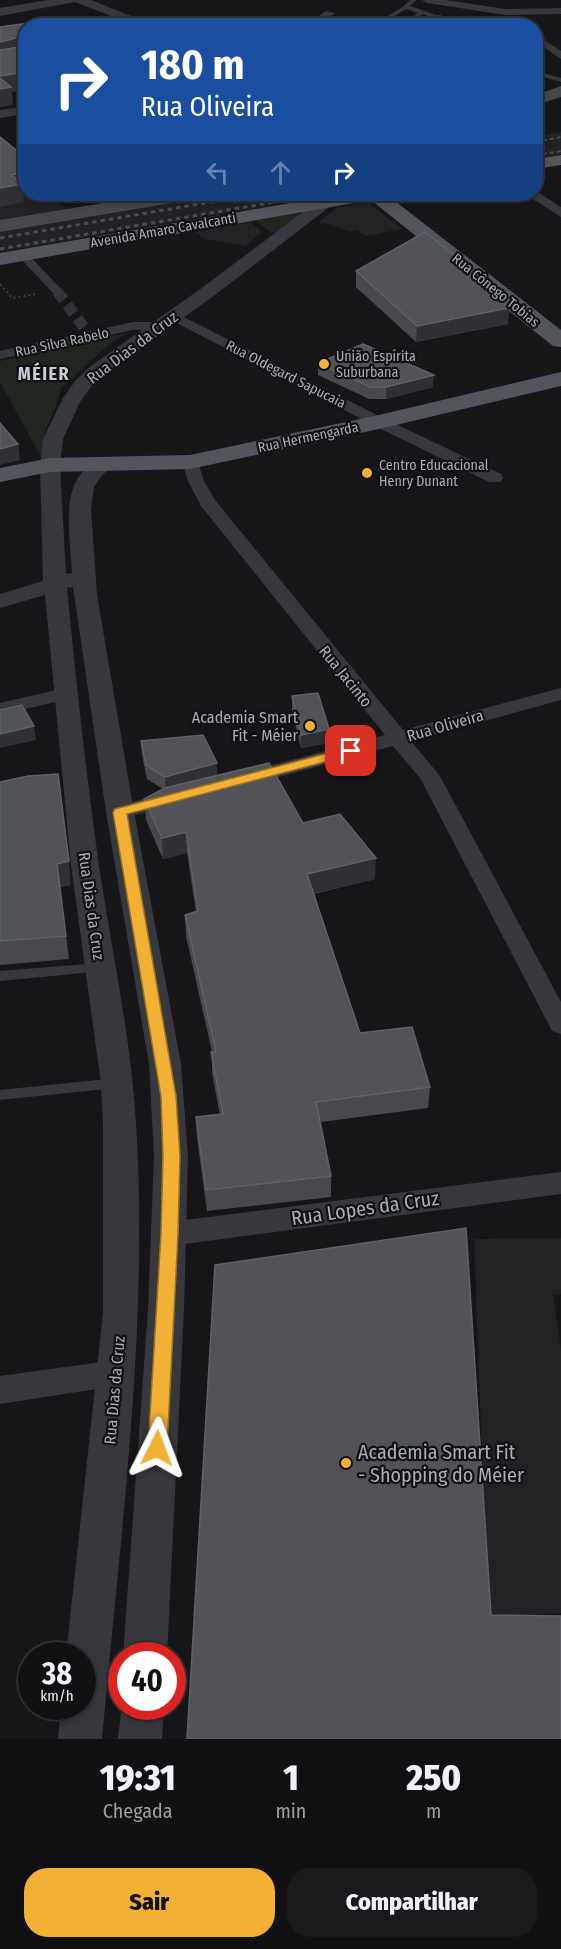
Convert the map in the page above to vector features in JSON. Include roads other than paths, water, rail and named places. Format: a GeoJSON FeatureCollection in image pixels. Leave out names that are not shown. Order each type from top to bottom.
{"type":"FeatureCollection","features":[{"type":"Feature","properties":{"kind":"main road"},"geometry":{"type":"LineString","coordinates":[[543,97],[561,91]]}},
{"type":"Feature","properties":{"kind":"main road"},"geometry":{"type":"LineString","coordinates":[[543,163],[561,160]]}},
{"type":"Feature","properties":{"kind":"main road"},"geometry":{"type":"LineString","coordinates":[[0,226],[148,201]]}},
{"type":"Feature","properties":{"kind":"main road","name":"Avenida Amaro Cavalcanti"},"geometry":{"type":"LineString","coordinates":[[0,259],[326,201]]}},
{"type":"Feature","properties":{"kind":"main road","name":"Rua Cônego Tobias"},"geometry":{"type":"LineString","coordinates":[[382,201],[561,341]]}},
{"type":"Feature","properties":{"kind":"main road","name":"Rua Hermengarda"},"geometry":{"type":"LineString","coordinates":[[0,475],[50,465],[190,462],[380,422],[561,379]]}},
{"type":"Feature","properties":{"kind":"street"},"geometry":{"type":"LineString","coordinates":[[0,12],[70,0]]}},
{"type":"Feature","properties":{"kind":"street"},"geometry":{"type":"LineString","coordinates":[[76,16],[75,7],[79,0],[128,18]]}},
{"type":"Feature","properties":{"kind":"street"},"geometry":{"type":"LineString","coordinates":[[427,0],[505,12],[561,11]]}},
{"type":"Feature","properties":{"kind":"street"},"geometry":{"type":"LineString","coordinates":[[506,0],[505,12],[510,18]]}},
{"type":"Feature","properties":{"kind":"street"},"geometry":{"type":"LineString","coordinates":[[322,18],[330,13]]}},
{"type":"Feature","properties":{"kind":"street"},"geometry":{"type":"LineString","coordinates":[[543,43],[561,56]]}},
{"type":"Feature","properties":{"kind":"street"},"geometry":{"type":"LineString","coordinates":[[0,114],[18,111]]}},
{"type":"Feature","properties":{"kind":"street","name":"Rua Dias da Cruz"},"geometry":{"type":"LineString","coordinates":[[146,1642],[170,1234],[171,1156],[167,1086],[120,812],[69,580],[50,465],[53,439],[62,417],[83,384],[99,369],[167,321],[326,201]]}},
{"type":"Feature","properties":{"kind":"street"},"geometry":{"type":"LineString","coordinates":[[542,201],[561,213]]}},
{"type":"Feature","properties":{"kind":"street"},"geometry":{"type":"LineString","coordinates":[[22,254],[51,292]]}},
{"type":"Feature","properties":{"kind":"street","name":"Rua Silva Rabelo"},"geometry":{"type":"LineString","coordinates":[[0,355],[88,333],[167,321]]}},
{"type":"Feature","properties":{"kind":"street","name":"Rua Oldegard Sapucaia"},"geometry":{"type":"LineString","coordinates":[[167,321],[495,478]]}},
{"type":"Feature","properties":{"kind":"street","name":"Rua Jacinto"},"geometry":{"type":"LineString","coordinates":[[190,462],[196,481],[207,502],[429,776],[459,828],[561,1025]]}},
{"type":"Feature","properties":{"kind":"street","name":"Rua Dias da Cruz"},"geometry":{"type":"LineString","coordinates":[[80,1739],[122,1313],[120,1126],[117,1083],[65,694],[69,580],[83,487],[95,471],[106,464]]}},
{"type":"Feature","properties":{"kind":"street"},"geometry":{"type":"LineString","coordinates":[[0,601],[69,580]]}},
{"type":"Feature","properties":{"kind":"street"},"geometry":{"type":"LineString","coordinates":[[0,709],[65,694]]}},
{"type":"Feature","properties":{"kind":"street","name":"Rua Oliveira"},"geometry":{"type":"LineString","coordinates":[[224,785],[561,694]]}},
{"type":"Feature","properties":{"kind":"street"},"geometry":{"type":"LineString","coordinates":[[120,812],[189,794]]}},
{"type":"Feature","properties":{"kind":"street","name":"Rua Lopes da Cruz"},"geometry":{"type":"LineString","coordinates":[[170,1234],[561,1183]]}},
{"type":"Feature","properties":{"kind":"street"},"geometry":{"type":"LineString","coordinates":[[0,1390],[116,1373]]}},
{"type":"Feature","properties":{"kind":"street"},"geometry":{"type":"LineString","coordinates":[[140,1739],[141,1720]]}},
{"type":"Feature","properties":{"kind":"lane"},"geometry":{"type":"LineString","coordinates":[[387,18],[413,0]]}},
{"type":"Feature","properties":{"kind":"lane"},"geometry":{"type":"LineString","coordinates":[[406,7],[446,18]]}},
{"type":"Feature","properties":{"kind":"lane"},"geometry":{"type":"LineString","coordinates":[[413,18],[423,12]]}},
{"type":"Feature","properties":{"kind":"lane"},"geometry":{"type":"LineString","coordinates":[[543,75],[561,80]]}},
{"type":"Feature","properties":{"kind":"lane"},"geometry":{"type":"LineString","coordinates":[[0,976],[101,968]]}},
{"type":"Feature","properties":{"kind":"lane"},"geometry":{"type":"LineString","coordinates":[[0,1095],[117,1083]]}},
{"type":"Feature","properties":{"kind":"tunnel"},"geometry":{"type":"LineString","coordinates":[[57,291],[86,330]]}},
{"type":"Feature","properties":{"kind":"railway"},"geometry":{"type":"LineString","coordinates":[[543,141],[561,137]]}},
{"type":"Feature","properties":{"kind":"railway"},"geometry":{"type":"LineString","coordinates":[[543,154],[561,151]]}},
{"type":"Feature","properties":{"kind":"railway"},"geometry":{"type":"LineString","coordinates":[[0,238],[217,201]]}},
{"type":"Feature","properties":{"kind":"railway"},"geometry":{"type":"LineString","coordinates":[[0,249],[280,201]]}},
{"type":"Feature","properties":{"kind":"place","name":"União Espírita Suburbana"},"geometry":{"type":"Point","coordinates":[324,364]}},
{"type":"Feature","properties":{"kind":"place","name":"Centro Educacional Henry Dunant"},"geometry":{"type":"Point","coordinates":[367,473]}},
{"type":"Feature","properties":{"kind":"place","name":"Academia Smart Fit - Méier"},"geometry":{"type":"Point","coordinates":[310,726]}},
{"type":"Feature","properties":{"kind":"place","name":"Academia Smart Fit - Shopping do Méier"},"geometry":{"type":"Point","coordinates":[346,1463]}},
{"type":"Feature","properties":{"kind":"district","name":"MÉIER"},"geometry":{"type":"Point","coordinates":[44,374]}}]}
